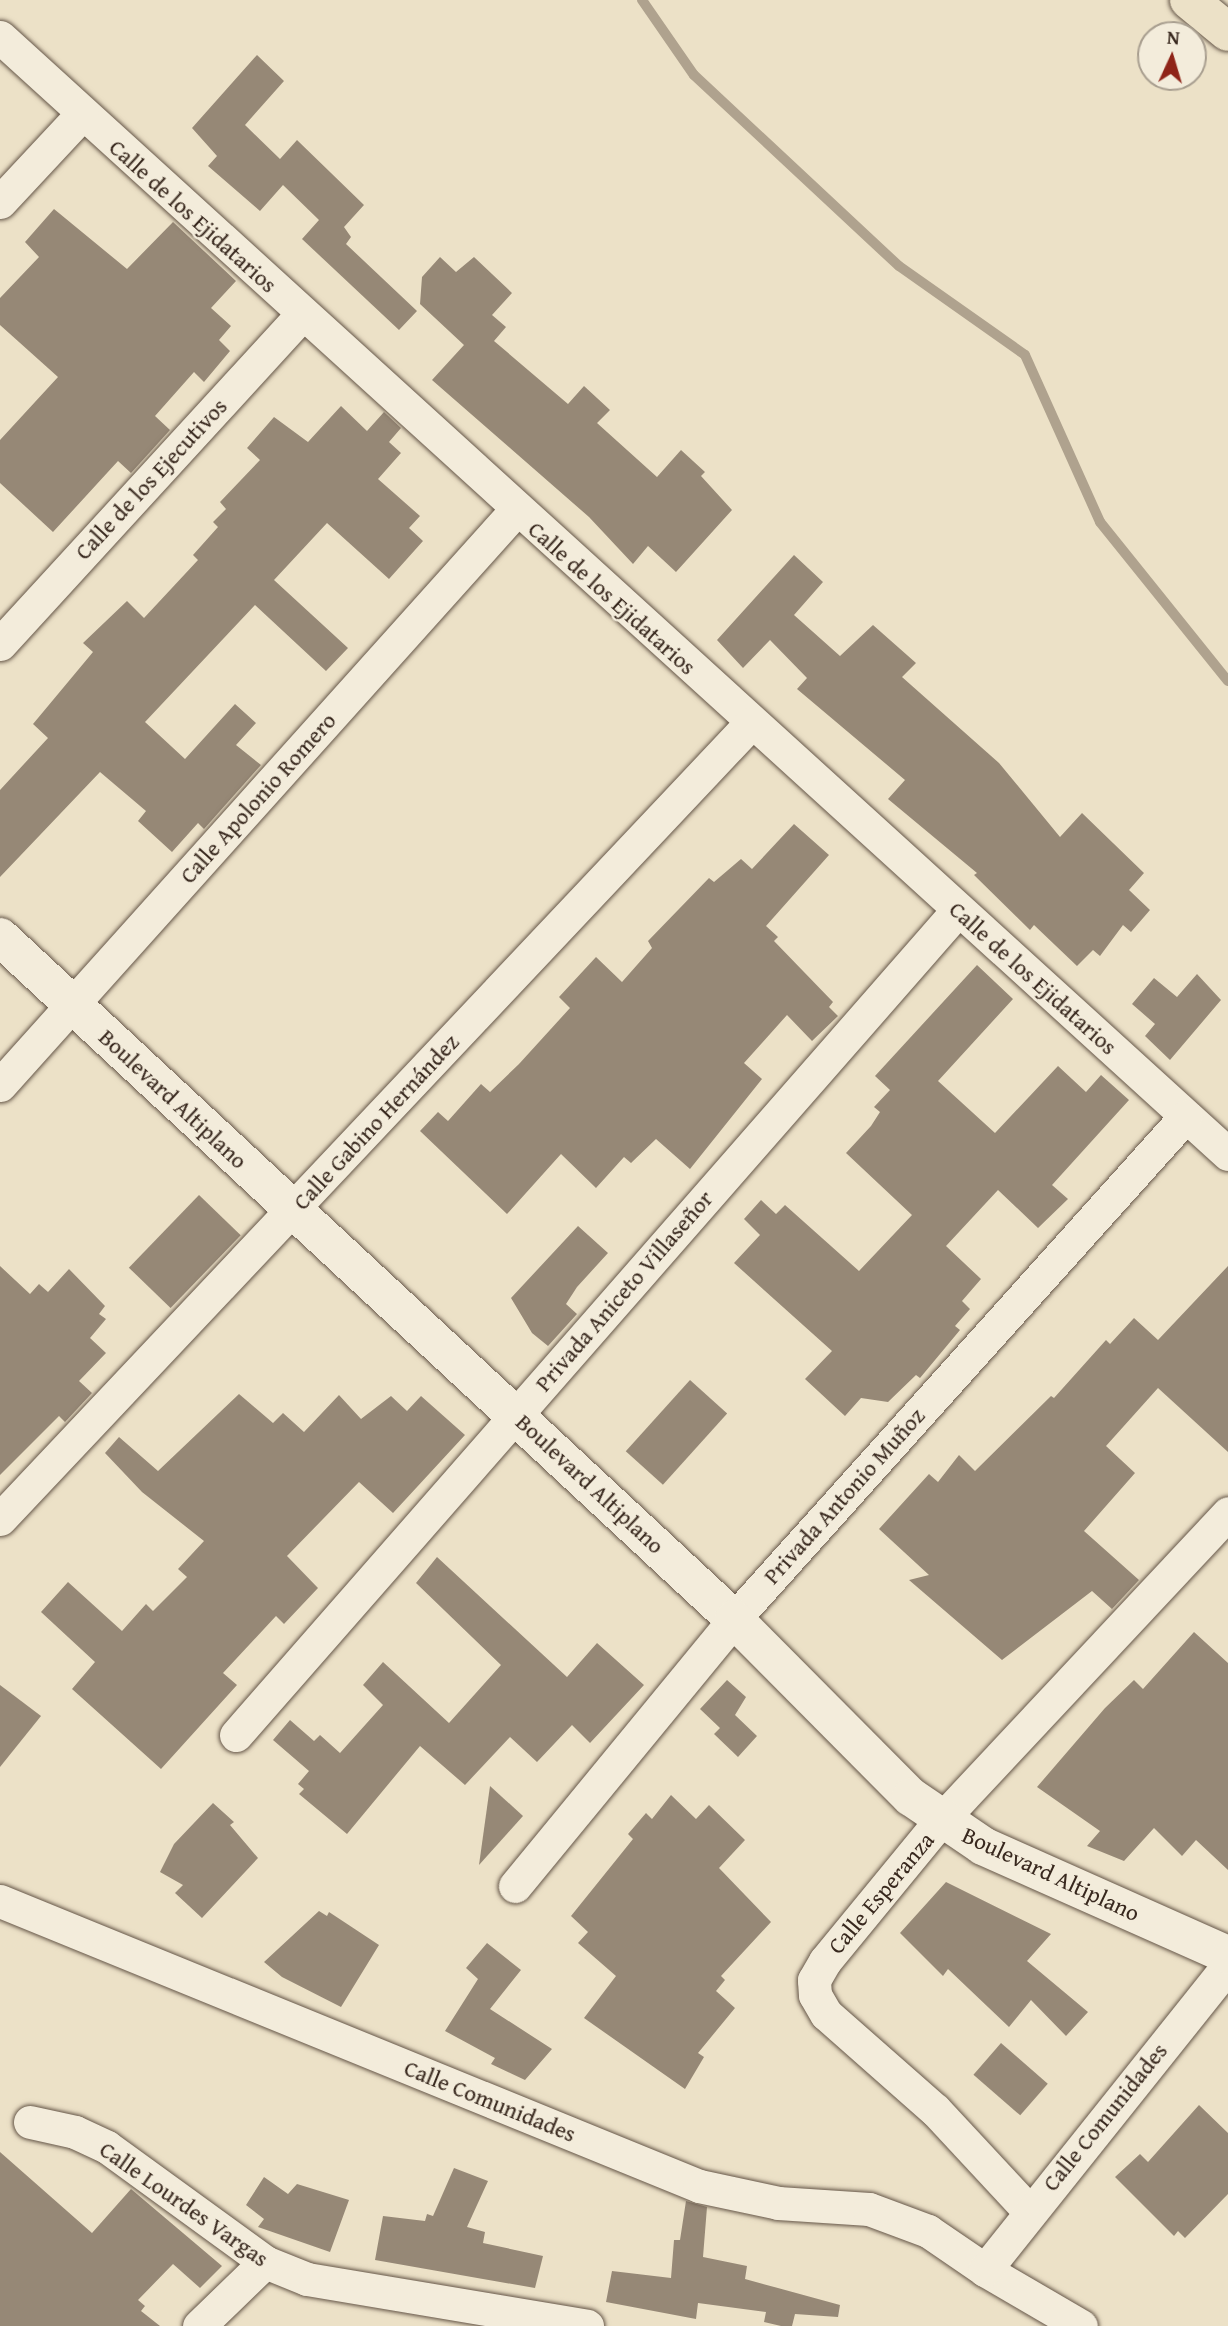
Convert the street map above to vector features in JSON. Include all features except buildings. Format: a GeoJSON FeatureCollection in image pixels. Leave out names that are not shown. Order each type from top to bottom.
{"type":"FeatureCollection","features":[{"type":"Feature","properties":{"kind":"highway"},"geometry":{"type":"LineString","coordinates":[[1189,0],[1228,32]]}},
{"type":"Feature","properties":{"kind":"street","name":"Calle de los Ejidatarios"},"geometry":{"type":"LineString","coordinates":[[0,37],[750,724],[1228,1154]]}},
{"type":"Feature","properties":{"kind":"street"},"geometry":{"type":"LineString","coordinates":[[0,202],[82,114]]}},
{"type":"Feature","properties":{"kind":"street","name":"Calle de los Ejecutivos"},"geometry":{"type":"LineString","coordinates":[[0,644],[302,315]]}},
{"type":"Feature","properties":{"kind":"street","name":"Calle Apolonio Romero"},"geometry":{"type":"LineString","coordinates":[[0,1085],[516,510]]}},
{"type":"Feature","properties":{"kind":"street","name":"Calle Gabino Hernández"},"geometry":{"type":"LineString","coordinates":[[0,1518],[293,1212],[750,724]]}},
{"type":"Feature","properties":{"kind":"street","name":"Privada Aniceto Villaseñor"},"geometry":{"type":"LineString","coordinates":[[236,1735],[958,910]]}},
{"type":"Feature","properties":{"kind":"street","name":"Boulevard Altiplano"},"geometry":{"type":"LineString","coordinates":[[0,937],[734,1619],[911,1797],[941,1820],[983,1846],[1228,1955]]}},
{"type":"Feature","properties":{"kind":"street","name":"Privada Antonio Muñoz"},"geometry":{"type":"LineString","coordinates":[[515,1886],[734,1619],[1186,1116]]}},
{"type":"Feature","properties":{"kind":"street","name":"Calle Esperanza"},"geometry":{"type":"LineString","coordinates":[[1029,2211],[935,2110],[826,2014],[815,1995],[814,1980],[825,1961],[941,1820],[1228,1513]]}},
{"type":"Feature","properties":{"kind":"street","name":"Calle Comunidades"},"geometry":{"type":"LineString","coordinates":[[0,1901],[699,2186],[778,2203],[869,2209],[928,2231],[985,2270],[1081,2326]]}},
{"type":"Feature","properties":{"kind":"street","name":"Calle Comunidades"},"geometry":{"type":"LineString","coordinates":[[985,2270],[1029,2211],[1228,1966]]}},
{"type":"Feature","properties":{"kind":"street","name":"Calle Lourdes Vargas"},"geometry":{"type":"LineString","coordinates":[[30,2122],[75,2132],[107,2147],[265,2262],[307,2279],[587,2326]]}},
{"type":"Feature","properties":{"kind":"street"},"geometry":{"type":"LineString","coordinates":[[199,2326],[265,2262]]}},
{"type":"Feature","properties":{"kind":"waterway"},"geometry":{"type":"LineString","coordinates":[[642,0],[694,75],[899,266],[1025,355],[1100,522],[1228,681]]}}]}
